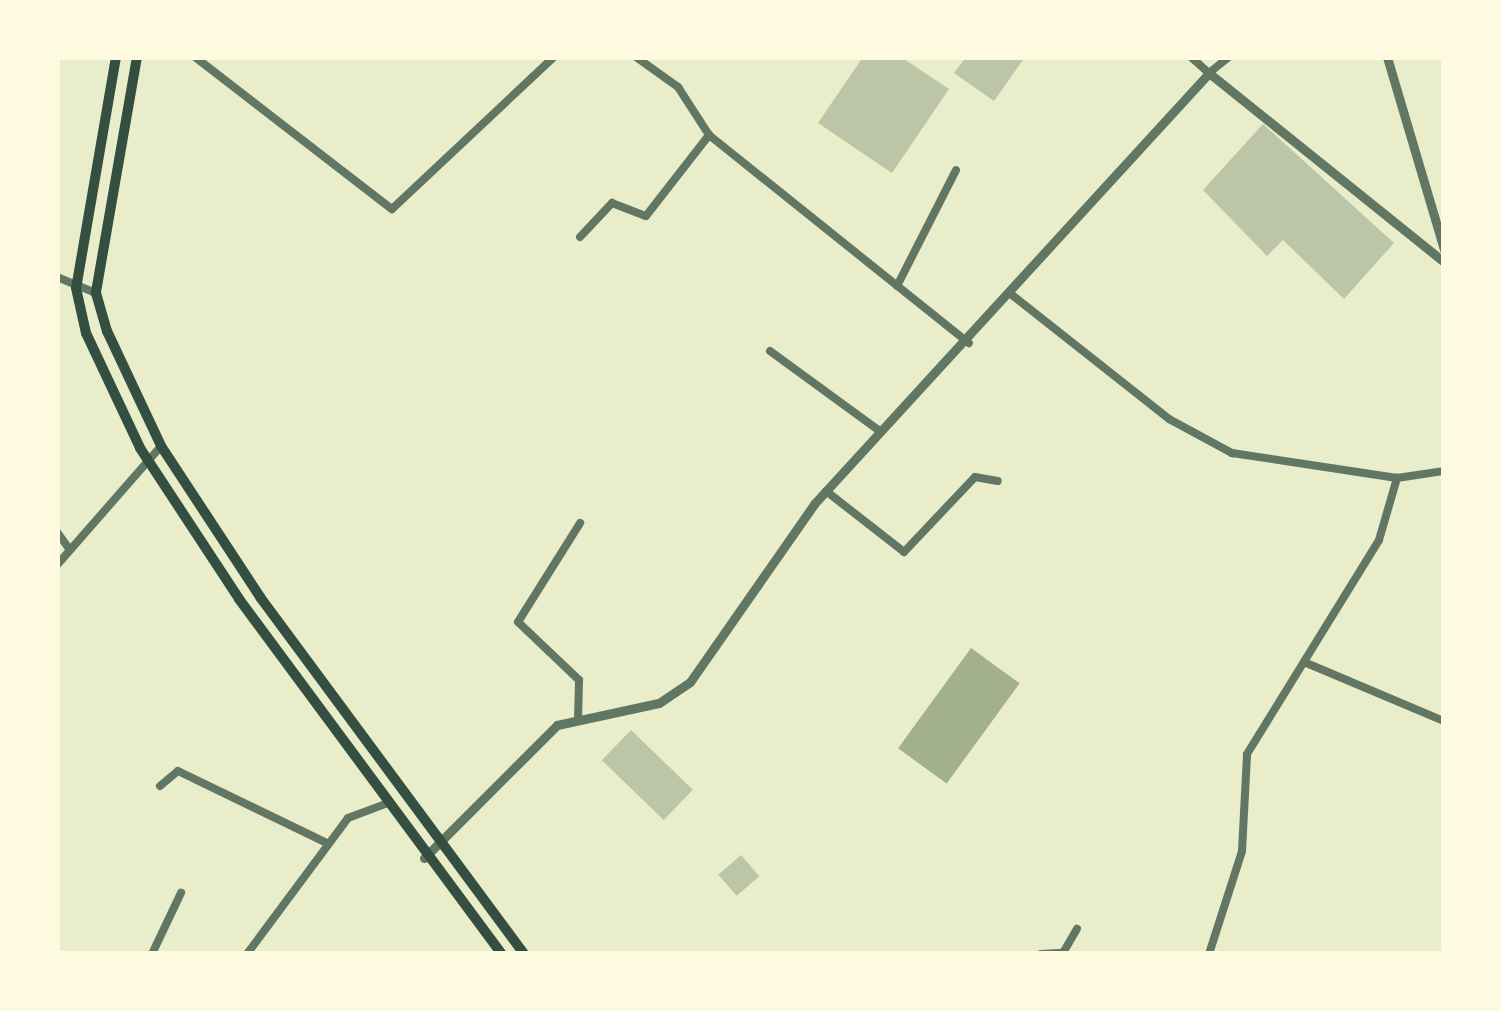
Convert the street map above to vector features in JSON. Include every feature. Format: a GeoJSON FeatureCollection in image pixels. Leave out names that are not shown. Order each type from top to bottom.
{"type":"FeatureCollection","features":[{"type":"Feature","properties":{"kind":"main road"},"geometry":{"type":"LineString","coordinates":[[116,57],[76,288],[148,460],[424,859],[502,954]]}},
{"type":"Feature","properties":{"kind":"main road"},"geometry":{"type":"LineString","coordinates":[[137,57],[96,293],[161,446],[436,844],[524,954]]}},
{"type":"Feature","properties":{"kind":"street"},"geometry":{"type":"LineString","coordinates":[[194,57],[392,209],[554,57]]}},
{"type":"Feature","properties":{"kind":"street"},"geometry":{"type":"LineString","coordinates":[[636,57],[678,87],[710,135],[969,343]]}},
{"type":"Feature","properties":{"kind":"street"},"geometry":{"type":"LineString","coordinates":[[1191,57],[1444,262]]}},
{"type":"Feature","properties":{"kind":"street"},"geometry":{"type":"LineString","coordinates":[[424,859],[557,725],[659,703],[690,682],[826,491],[969,343],[1228,57]]}},
{"type":"Feature","properties":{"kind":"street"},"geometry":{"type":"LineString","coordinates":[[1387,57],[1444,250]]}},
{"type":"Feature","properties":{"kind":"street"},"geometry":{"type":"LineString","coordinates":[[580,237],[606,205],[646,216],[710,135]]}},
{"type":"Feature","properties":{"kind":"street"},"geometry":{"type":"LineString","coordinates":[[897,286],[956,170]]}},
{"type":"Feature","properties":{"kind":"street"},"geometry":{"type":"LineString","coordinates":[[57,278],[96,293]]}},
{"type":"Feature","properties":{"kind":"street"},"geometry":{"type":"LineString","coordinates":[[1012,295],[1169,419],[1232,453],[1397,478],[1444,472]]}},
{"type":"Feature","properties":{"kind":"street"},"geometry":{"type":"LineString","coordinates":[[770,351],[882,433]]}},
{"type":"Feature","properties":{"kind":"street"},"geometry":{"type":"LineString","coordinates":[[57,565],[161,446]]}},
{"type":"Feature","properties":{"kind":"street"},"geometry":{"type":"LineString","coordinates":[[826,491],[904,552],[975,477],[998,481]]}},
{"type":"Feature","properties":{"kind":"street"},"geometry":{"type":"LineString","coordinates":[[1209,954],[1241,851],[1247,754],[1378,541],[1397,478]]}},
{"type":"Feature","properties":{"kind":"street"},"geometry":{"type":"LineString","coordinates":[[578,721],[579,680],[518,622],[580,523]]}},
{"type":"Feature","properties":{"kind":"street"},"geometry":{"type":"LineString","coordinates":[[57,532],[70,550]]}},
{"type":"Feature","properties":{"kind":"street"},"geometry":{"type":"LineString","coordinates":[[1304,662],[1444,722]]}},
{"type":"Feature","properties":{"kind":"street"},"geometry":{"type":"LineString","coordinates":[[160,786],[178,771],[327,843]]}},
{"type":"Feature","properties":{"kind":"street"},"geometry":{"type":"LineString","coordinates":[[247,954],[310,881],[327,843],[348,818],[388,803]]}},
{"type":"Feature","properties":{"kind":"street"},"geometry":{"type":"LineString","coordinates":[[152,954],[181,893]]}},
{"type":"Feature","properties":{"kind":"street"},"geometry":{"type":"LineString","coordinates":[[1041,954],[1063,953],[1077,929]]}},
{"type":"Feature","properties":{"kind":"shaded area"},"geometry":{"type":"Polygon","coordinates":[[[971,648],[1020,683],[947,784],[898,748],[971,648]]]}},
{"type":"Feature","properties":{"kind":"building"},"geometry":{"type":"Polygon","coordinates":[[[863,57],[901,57],[949,89],[892,173],[818,123],[863,57]]]}},
{"type":"Feature","properties":{"kind":"building"},"geometry":{"type":"Polygon","coordinates":[[[966,57],[1025,57],[994,101],[954,73],[966,57]]]}},
{"type":"Feature","properties":{"kind":"building"},"geometry":{"type":"Polygon","coordinates":[[[1263,124],[1394,243],[1344,299],[1283,240],[1267,256],[1203,190],[1263,124]]]}},
{"type":"Feature","properties":{"kind":"building"},"geometry":{"type":"Polygon","coordinates":[[[631,730],[693,790],[664,820],[602,760],[631,730]]]}},
{"type":"Feature","properties":{"kind":"building"},"geometry":{"type":"Polygon","coordinates":[[[741,855],[759,876],[737,896],[718,875],[741,855]]]}}]}
